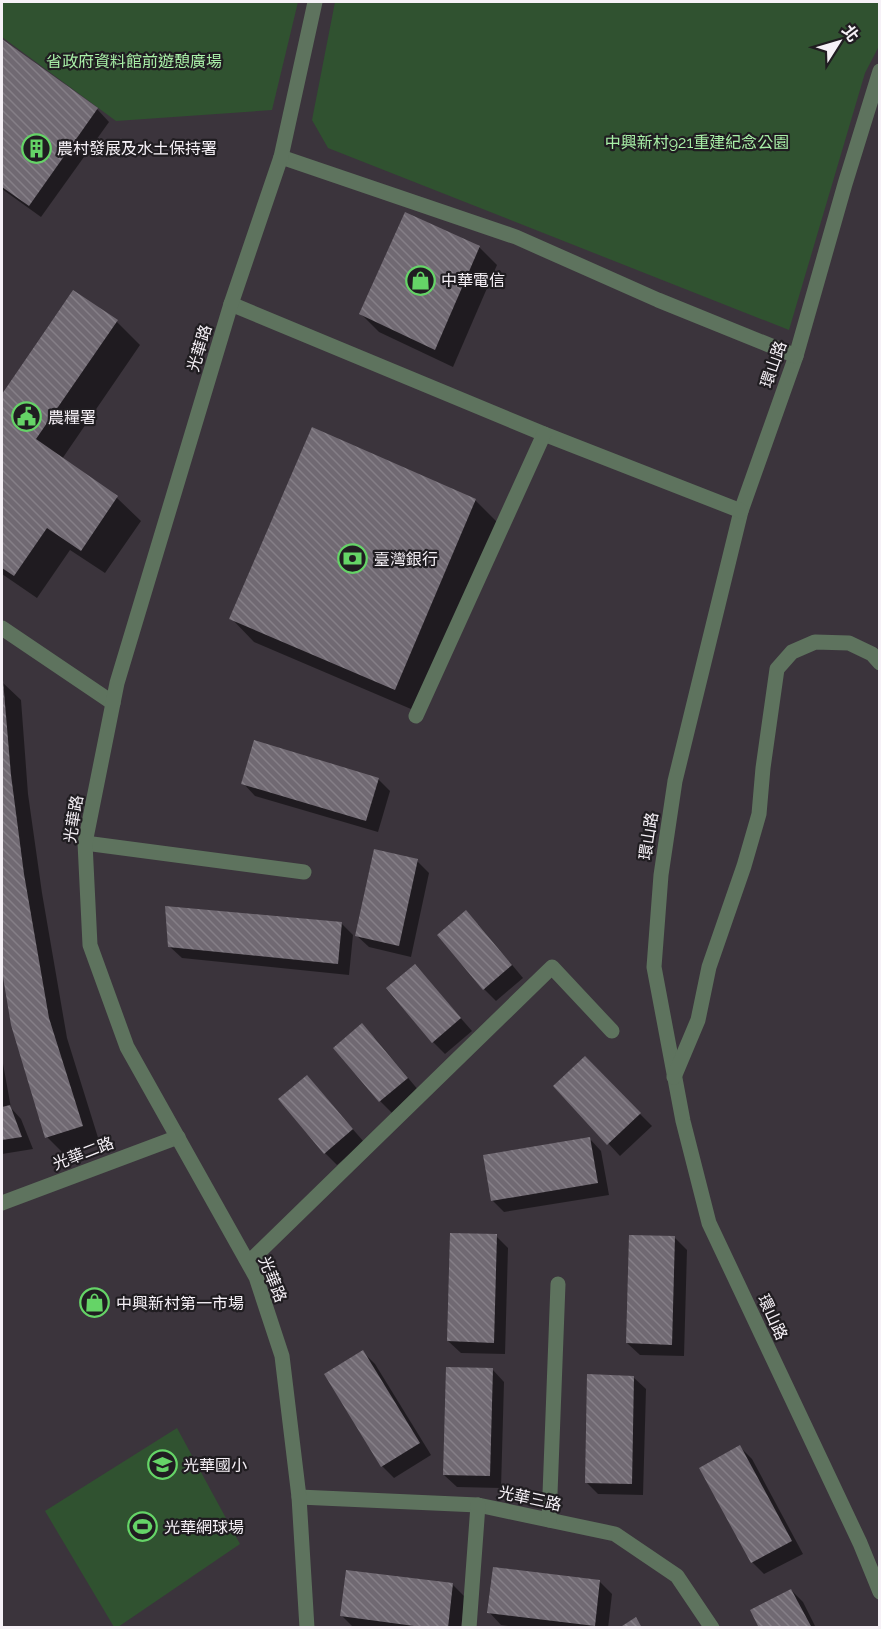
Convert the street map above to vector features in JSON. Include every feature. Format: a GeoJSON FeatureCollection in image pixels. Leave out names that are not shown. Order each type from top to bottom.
{"type":"FeatureCollection","features":[{"type":"Feature","properties":{"kind":"street","name":"光華路"},"geometry":{"type":"LineString","coordinates":[[307,1628],[299,1497],[282,1356],[256,1277],[249,1263],[127,1047],[90,945],[85,843],[120,672],[231,304],[281,157],[315,2]]}},
{"type":"Feature","properties":{"kind":"street","name":"環山路"},"geometry":{"type":"LineString","coordinates":[[879,71],[796,356],[741,511],[675,781],[661,875],[654,967],[674,1077],[709,1223],[860,1543],[879,1592]]}},
{"type":"Feature","properties":{"kind":"street"},"geometry":{"type":"LineString","coordinates":[[281,157],[516,237],[658,300],[796,356]]}},
{"type":"Feature","properties":{"kind":"street"},"geometry":{"type":"LineString","coordinates":[[231,304],[544,434],[741,511]]}},
{"type":"Feature","properties":{"kind":"street"},"geometry":{"type":"LineString","coordinates":[[416,716],[544,434]]}},
{"type":"Feature","properties":{"kind":"street"},"geometry":{"type":"LineString","coordinates":[[2,628],[113,703]]}},
{"type":"Feature","properties":{"kind":"street"},"geometry":{"type":"LineString","coordinates":[[674,1077],[698,1020],[708,967],[744,866],[759,814],[777,669],[792,652],[815,642],[849,643],[872,654],[879,663]]}},
{"type":"Feature","properties":{"kind":"street"},"geometry":{"type":"LineString","coordinates":[[85,843],[304,872]]}},
{"type":"Feature","properties":{"kind":"street"},"geometry":{"type":"LineString","coordinates":[[249,1263],[552,967],[612,1031]]}},
{"type":"Feature","properties":{"kind":"street","name":"光華二路"},"geometry":{"type":"LineString","coordinates":[[2,1203],[178,1137]]}},
{"type":"Feature","properties":{"kind":"street"},"geometry":{"type":"LineString","coordinates":[[549,1520],[558,1284]]}},
{"type":"Feature","properties":{"kind":"street","name":"光華三路"},"geometry":{"type":"LineString","coordinates":[[299,1497],[478,1505],[615,1534],[677,1576],[712,1628]]}},
{"type":"Feature","properties":{"kind":"street"},"geometry":{"type":"LineString","coordinates":[[469,1628],[478,1505]]}},
{"type":"Feature","properties":{"kind":"green space","name":"省政府資料館前遊憩廣場"},"geometry":{"type":"Polygon","coordinates":[[[2,2],[298,2],[272,110],[116,121],[2,37],[2,2]]]}},
{"type":"Feature","properties":{"kind":"green space","name":"中興新村921重建紀念公園"},"geometry":{"type":"Polygon","coordinates":[[[335,2],[879,2],[879,46],[865,73],[789,330],[328,148],[312,120],[335,2]]]}},
{"type":"Feature","properties":{"kind":"green space","name":"光華網球場"},"geometry":{"type":"Polygon","coordinates":[[[177,1428],[240,1544],[118,1627],[114,1627],[45,1511],[177,1428]]]}},
{"type":"Feature","properties":{"kind":"building","name":"農村發展及水土保持署"},"geometry":{"type":"Polygon","coordinates":[[[2,39],[98,108],[29,206],[2,187],[2,39]]]}},
{"type":"Feature","properties":{"kind":"building","name":"中華電信"},"geometry":{"type":"Polygon","coordinates":[[[405,212],[480,246],[435,350],[359,314],[405,212]]]}},
{"type":"Feature","properties":{"kind":"building","name":"農糧署"},"geometry":{"type":"Polygon","coordinates":[[[73,290],[118,320],[36,439],[118,496],[81,551],[47,528],[14,576],[2,568],[2,394],[73,290]]]}},
{"type":"Feature","properties":{"kind":"building","name":"臺灣銀行"},"geometry":{"type":"Polygon","coordinates":[[[312,427],[476,499],[395,690],[229,619],[312,427]]]}},
{"type":"Feature","properties":{"kind":"building"},"geometry":{"type":"Polygon","coordinates":[[[2,680],[24,874],[49,1018],[83,1126],[45,1138],[11,1025],[2,971],[2,680]]]}},
{"type":"Feature","properties":{"kind":"building"},"geometry":{"type":"Polygon","coordinates":[[[254,740],[379,778],[366,821],[241,784],[254,740]]]}},
{"type":"Feature","properties":{"kind":"building"},"geometry":{"type":"Polygon","coordinates":[[[374,849],[418,859],[399,946],[355,936],[374,849]]]}},
{"type":"Feature","properties":{"kind":"building"},"geometry":{"type":"Polygon","coordinates":[[[165,906],[342,922],[338,964],[168,947],[165,906]]]}},
{"type":"Feature","properties":{"kind":"building"},"geometry":{"type":"Polygon","coordinates":[[[466,910],[512,965],[483,990],[437,935],[466,910]]]}},
{"type":"Feature","properties":{"kind":"building"},"geometry":{"type":"Polygon","coordinates":[[[415,964],[461,1018],[432,1043],[386,988],[415,964]]]}},
{"type":"Feature","properties":{"kind":"building"},"geometry":{"type":"Polygon","coordinates":[[[362,1023],[408,1078],[379,1102],[333,1048],[362,1023]]]}},
{"type":"Feature","properties":{"kind":"building"},"geometry":{"type":"Polygon","coordinates":[[[585,1056],[641,1113],[607,1145],[553,1086],[585,1056]]]}},
{"type":"Feature","properties":{"kind":"building"},"geometry":{"type":"Polygon","coordinates":[[[307,1075],[353,1129],[324,1154],[278,1099],[307,1075]]]}},
{"type":"Feature","properties":{"kind":"building"},"geometry":{"type":"Polygon","coordinates":[[[10,1105],[22,1137],[2,1140],[2,1107],[10,1105]]]}},
{"type":"Feature","properties":{"kind":"building"},"geometry":{"type":"Polygon","coordinates":[[[590,1137],[598,1183],[491,1201],[483,1155],[590,1137]]]}},
{"type":"Feature","properties":{"kind":"building"},"geometry":{"type":"Polygon","coordinates":[[[450,1233],[497,1234],[494,1343],[447,1341],[450,1233]]]}},
{"type":"Feature","properties":{"kind":"building"},"geometry":{"type":"Polygon","coordinates":[[[629,1235],[675,1236],[672,1345],[626,1343],[629,1235]]]}},
{"type":"Feature","properties":{"kind":"building"},"geometry":{"type":"Polygon","coordinates":[[[363,1350],[420,1443],[381,1467],[324,1374],[363,1350]]]}},
{"type":"Feature","properties":{"kind":"building"},"geometry":{"type":"Polygon","coordinates":[[[446,1367],[493,1368],[490,1476],[443,1475],[446,1367]]]}},
{"type":"Feature","properties":{"kind":"building"},"geometry":{"type":"Polygon","coordinates":[[[587,1374],[634,1376],[632,1484],[585,1483],[587,1374]]]}},
{"type":"Feature","properties":{"kind":"building"},"geometry":{"type":"Polygon","coordinates":[[[740,1445],[792,1541],[751,1563],[699,1468],[740,1445]]]}},
{"type":"Feature","properties":{"kind":"building"},"geometry":{"type":"Polygon","coordinates":[[[493,1567],[600,1580],[595,1626],[487,1613],[493,1567]]]}},
{"type":"Feature","properties":{"kind":"building"},"geometry":{"type":"Polygon","coordinates":[[[346,1570],[453,1583],[448,1628],[429,1628],[340,1616],[346,1570]]]}},
{"type":"Feature","properties":{"kind":"building"},"geometry":{"type":"Polygon","coordinates":[[[791,1589],[812,1628],[759,1628],[750,1610],[791,1589]]]}},
{"type":"Feature","properties":{"kind":"building"},"geometry":{"type":"Polygon","coordinates":[[[636,1617],[642,1628],[619,1628],[636,1617]]]}},
{"type":"Feature","properties":{"kind":"place","name":"農村發展及水土保持署"},"geometry":{"type":"Point","coordinates":[36,148]}},
{"type":"Feature","properties":{"kind":"place","name":"中華電信"},"geometry":{"type":"Point","coordinates":[420,280]}},
{"type":"Feature","properties":{"kind":"place","name":"農糧署"},"geometry":{"type":"Point","coordinates":[27,417]}},
{"type":"Feature","properties":{"kind":"place","name":"臺灣銀行"},"geometry":{"type":"Point","coordinates":[353,559]}},
{"type":"Feature","properties":{"kind":"place","name":"中興新村第一市場"},"geometry":{"type":"Point","coordinates":[95,1303]}},
{"type":"Feature","properties":{"kind":"place","name":"光華國小"},"geometry":{"type":"Point","coordinates":[162,1465]}},
{"type":"Feature","properties":{"kind":"place","name":"光華網球場"},"geometry":{"type":"Point","coordinates":[143,1527]}}]}
